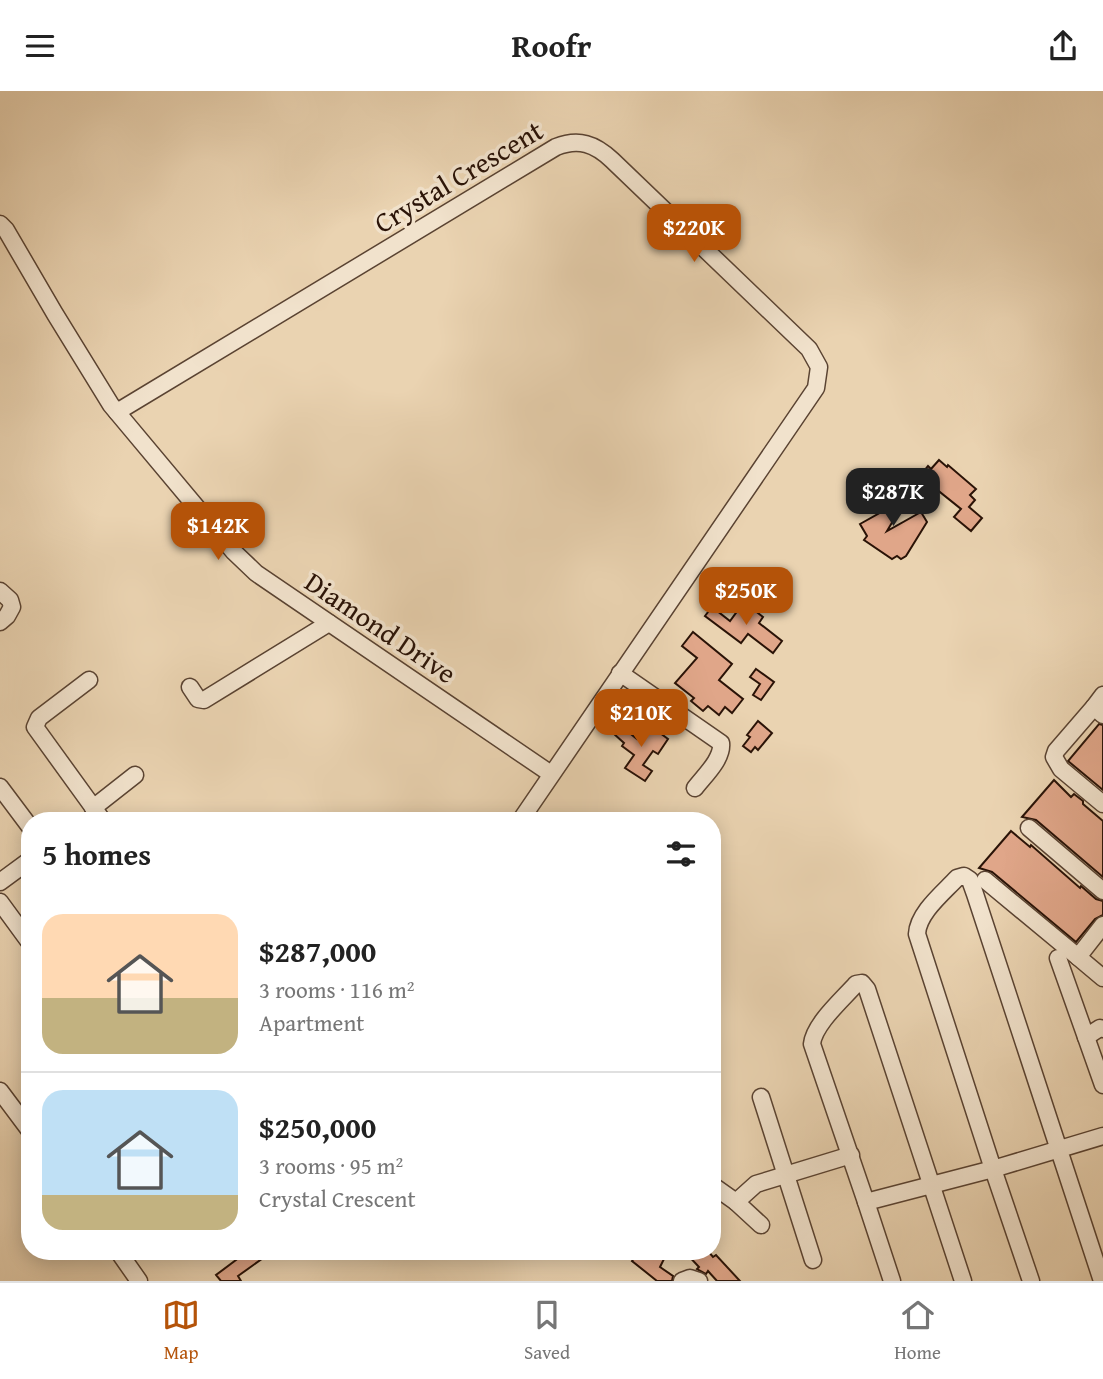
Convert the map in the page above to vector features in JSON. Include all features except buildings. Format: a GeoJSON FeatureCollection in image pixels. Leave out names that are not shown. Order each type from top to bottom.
{"type":"FeatureCollection","features":[{"type":"Feature","properties":{"kind":"street","name":"Crystal Crescent"},"geometry":{"type":"LineString","coordinates":[[117,412],[556,147],[575,142],[595,146],[612,160],[809,349],[820,372],[816,388],[526,812]]}},
{"type":"Feature","properties":{"kind":"street","name":"Diamond Drive"},"geometry":{"type":"LineString","coordinates":[[3,227],[117,412],[246,564],[551,774]]}},
{"type":"Feature","properties":{"kind":"street"},"geometry":{"type":"LineString","coordinates":[[0,591],[10,600],[12,607],[0,622]]}},
{"type":"Feature","properties":{"kind":"street"},"geometry":{"type":"LineString","coordinates":[[190,687],[198,699],[204,700],[329,623]]}},
{"type":"Feature","properties":{"kind":"street"},"geometry":{"type":"LineString","coordinates":[[620,673],[721,743],[722,750],[718,757],[695,788]]}},
{"type":"Feature","properties":{"kind":"street"},"geometry":{"type":"LineString","coordinates":[[89,680],[39,718],[35,727],[97,812]]}},
{"type":"Feature","properties":{"kind":"street"},"geometry":{"type":"LineString","coordinates":[[1100,706],[1056,751],[1054,757],[1061,769],[1103,804]]}},
{"type":"Feature","properties":{"kind":"street"},"geometry":{"type":"LineString","coordinates":[[100,812],[135,775]]}},
{"type":"Feature","properties":{"kind":"street"},"geometry":{"type":"LineString","coordinates":[[0,787],[21,815]]}},
{"type":"Feature","properties":{"kind":"street"},"geometry":{"type":"LineString","coordinates":[[1029,828],[1103,891]]}},
{"type":"Feature","properties":{"kind":"street"},"geometry":{"type":"LineString","coordinates":[[0,883],[21,867]]}},
{"type":"Feature","properties":{"kind":"street"},"geometry":{"type":"LineString","coordinates":[[1031,1281],[917,934],[917,925],[923,917],[957,878],[964,876],[970,880],[975,894],[1102,1281]]}},
{"type":"Feature","properties":{"kind":"street"},"geometry":{"type":"LineString","coordinates":[[985,880],[1103,978]]}},
{"type":"Feature","properties":{"kind":"street"},"geometry":{"type":"LineString","coordinates":[[0,902],[21,931]]}},
{"type":"Feature","properties":{"kind":"street"},"geometry":{"type":"LineString","coordinates":[[1077,957],[1103,925]]}},
{"type":"Feature","properties":{"kind":"street"},"geometry":{"type":"LineString","coordinates":[[1058,958],[1103,1085]]}},
{"type":"Feature","properties":{"kind":"street"},"geometry":{"type":"LineString","coordinates":[[892,1281],[812,1044],[819,1026],[856,984],[862,983],[867,989],[963,1281]]}},
{"type":"Feature","properties":{"kind":"street"},"geometry":{"type":"LineString","coordinates":[[1086,1037],[1100,1028],[1103,1029]]}},
{"type":"Feature","properties":{"kind":"street"},"geometry":{"type":"LineString","coordinates":[[0,1091],[21,1119]]}},
{"type":"Feature","properties":{"kind":"street"},"geometry":{"type":"LineString","coordinates":[[761,1097],[813,1259]]}},
{"type":"Feature","properties":{"kind":"street"},"geometry":{"type":"LineString","coordinates":[[866,1202],[993,1169],[1103,1136]]}},
{"type":"Feature","properties":{"kind":"street"},"geometry":{"type":"LineString","coordinates":[[736,1202],[756,1184],[851,1155]]}},
{"type":"Feature","properties":{"kind":"street"},"geometry":{"type":"LineString","coordinates":[[721,1191],[761,1225]]}},
{"type":"Feature","properties":{"kind":"street"},"geometry":{"type":"LineString","coordinates":[[124,1260],[139,1281]]}},
{"type":"Feature","properties":{"kind":"street"},"geometry":{"type":"LineString","coordinates":[[682,1281],[699,1281]]}}]}
